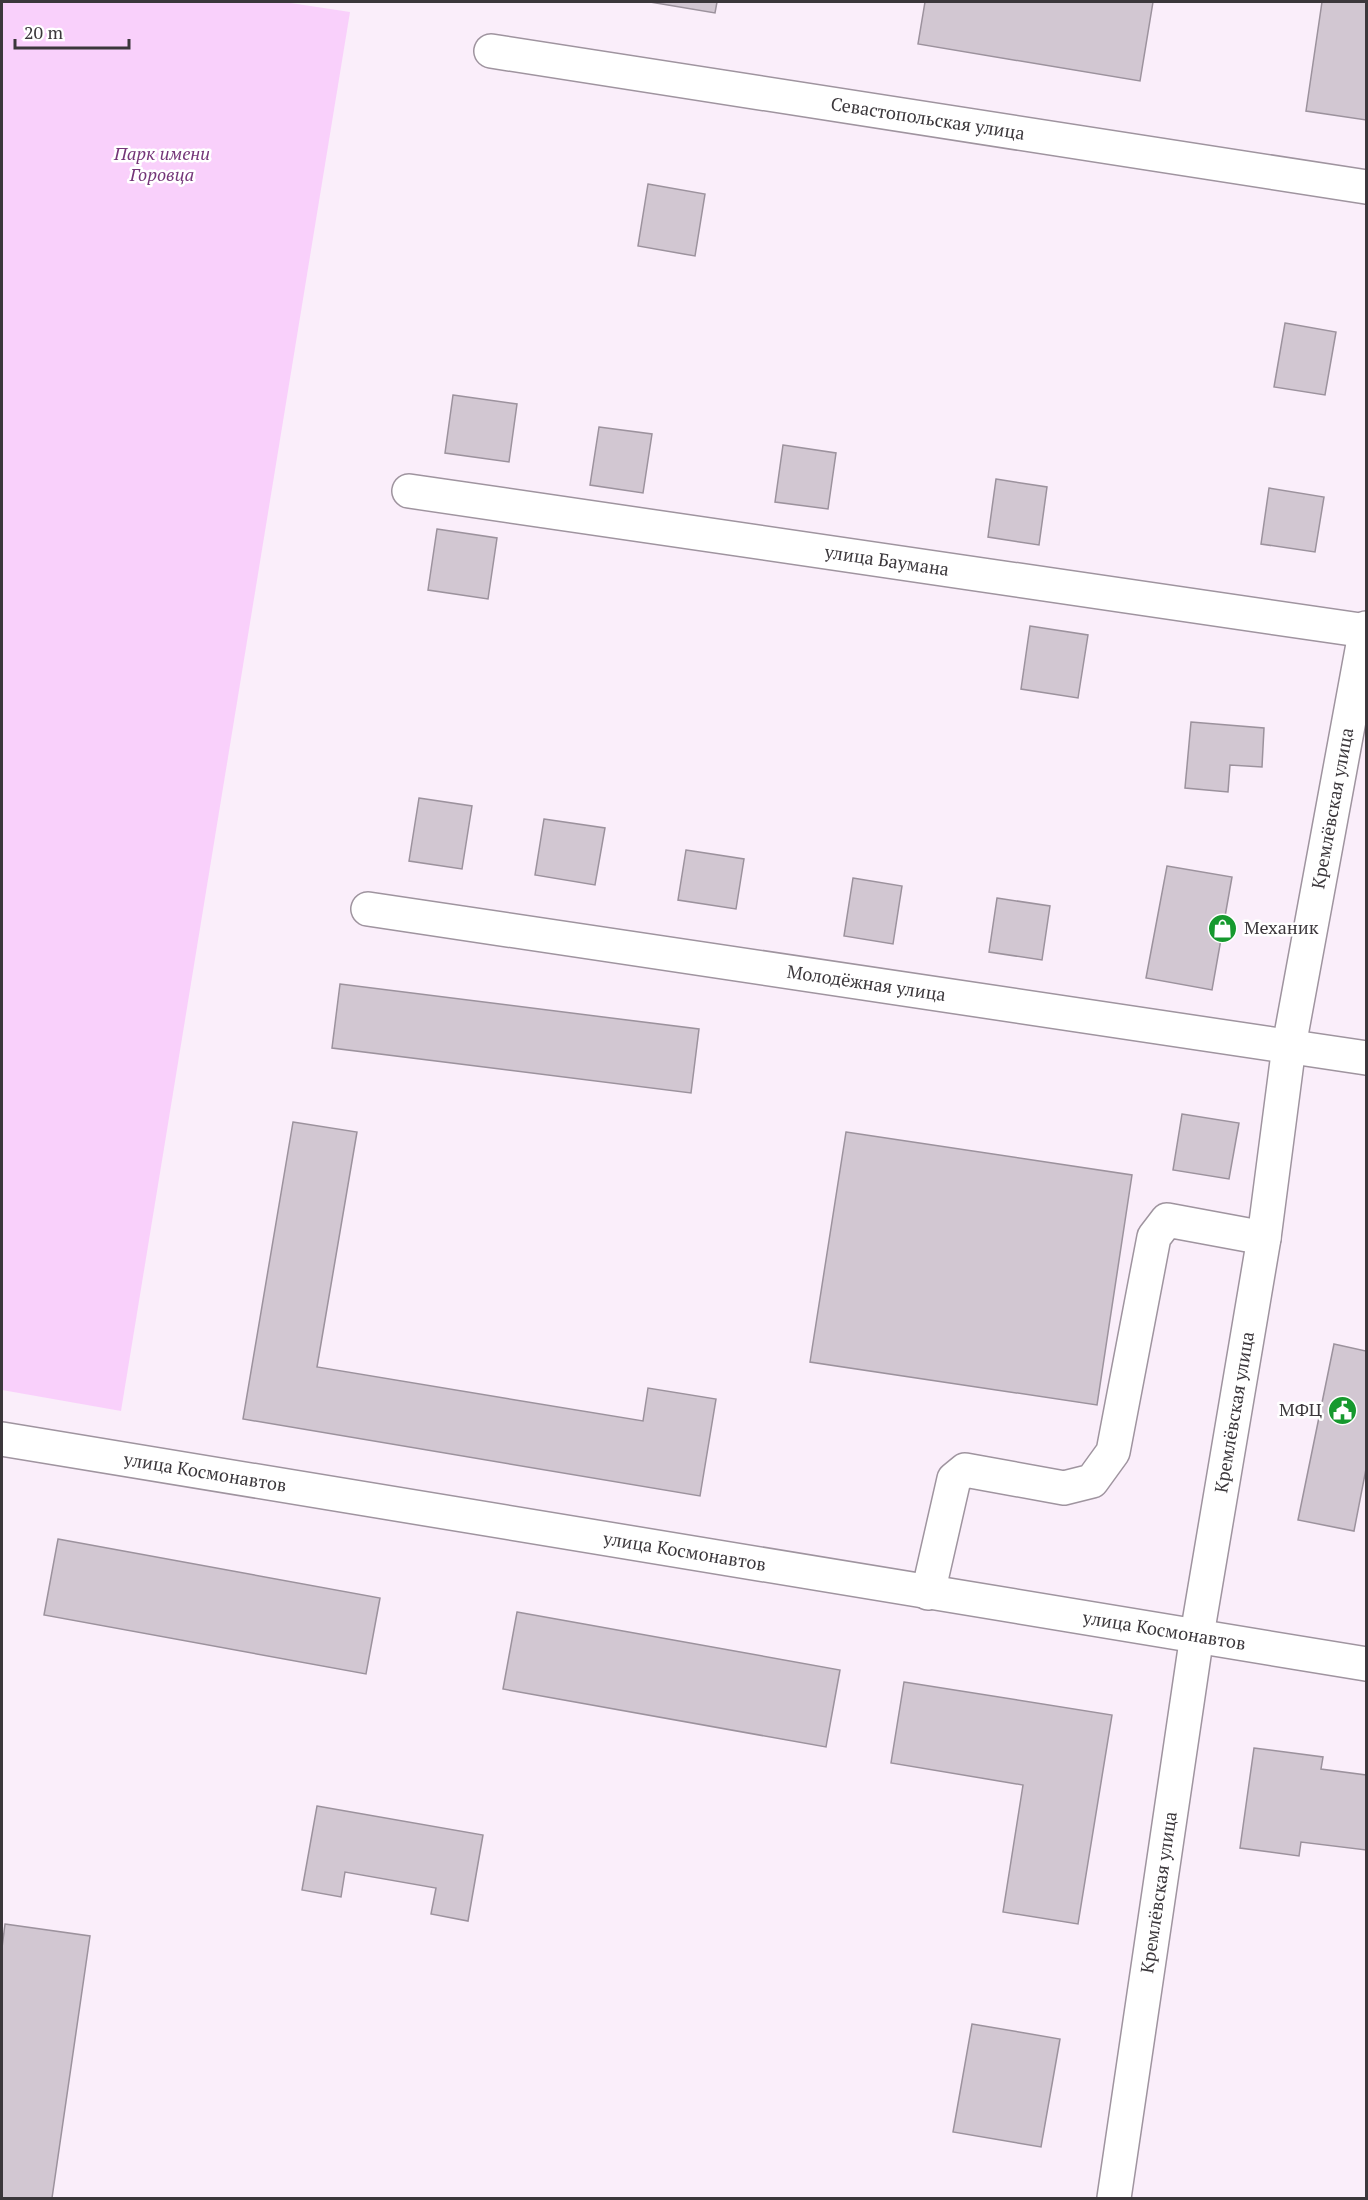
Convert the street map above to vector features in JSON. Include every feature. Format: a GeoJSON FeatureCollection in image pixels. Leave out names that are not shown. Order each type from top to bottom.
{"type":"FeatureCollection","features":[{"type":"Feature","properties":{"kind":"street","name":"Севастопольская улица"},"geometry":{"type":"LineString","coordinates":[[491,51],[1366,187]]}},
{"type":"Feature","properties":{"kind":"street","name":"улица Баумана"},"geometry":{"type":"LineString","coordinates":[[409,491],[1366,630]]}},
{"type":"Feature","properties":{"kind":"street","name":"Кремлёвская улица"},"geometry":{"type":"LineString","coordinates":[[1114,2199],[1197,1635],[1264,1238],[1289,1046],[1366,630]]}},
{"type":"Feature","properties":{"kind":"street","name":"Молодёжная улица"},"geometry":{"type":"LineString","coordinates":[[368,909],[1366,1058]]}},
{"type":"Feature","properties":{"kind":"street"},"geometry":{"type":"LineString","coordinates":[[928,1593],[954,1479],[964,1470],[1064,1488],[1092,1481],[1113,1452],[1154,1237],[1167,1220],[1264,1238]]}},
{"type":"Feature","properties":{"kind":"street","name":"улица Космонавтов"},"geometry":{"type":"LineString","coordinates":[[2,1439],[1366,1664]]}},
{"type":"Feature","properties":{"kind":"green space","name":"Парк имени Горовца"},"geometry":{"type":"Polygon","coordinates":[[[2,2],[284,2],[350,12],[121,1411],[2,1390],[2,2]]]}},
{"type":"Feature","properties":{"kind":"building"},"geometry":{"type":"Polygon","coordinates":[[[650,2],[717,2],[715,13],[650,2]]]}},
{"type":"Feature","properties":{"kind":"building"},"geometry":{"type":"Polygon","coordinates":[[[925,2],[1153,2],[1140,81],[918,44],[925,2]]]}},
{"type":"Feature","properties":{"kind":"building"},"geometry":{"type":"Polygon","coordinates":[[[1322,2],[1366,2],[1366,120],[1306,111],[1322,2]]]}},
{"type":"Feature","properties":{"kind":"building"},"geometry":{"type":"Polygon","coordinates":[[[648,184],[705,194],[695,256],[638,246],[648,184]]]}},
{"type":"Feature","properties":{"kind":"building"},"geometry":{"type":"Polygon","coordinates":[[[1285,323],[1336,332],[1325,395],[1274,387],[1285,323]]]}},
{"type":"Feature","properties":{"kind":"building"},"geometry":{"type":"Polygon","coordinates":[[[453,395],[517,404],[509,462],[445,453],[453,395]]]}},
{"type":"Feature","properties":{"kind":"building"},"geometry":{"type":"Polygon","coordinates":[[[599,427],[652,434],[643,493],[590,485],[599,427]]]}},
{"type":"Feature","properties":{"kind":"building"},"geometry":{"type":"Polygon","coordinates":[[[783,445],[836,453],[828,509],[775,502],[783,445]]]}},
{"type":"Feature","properties":{"kind":"building"},"geometry":{"type":"Polygon","coordinates":[[[996,479],[1047,487],[1039,545],[988,537],[996,479]]]}},
{"type":"Feature","properties":{"kind":"building"},"geometry":{"type":"Polygon","coordinates":[[[1269,488],[1324,497],[1315,552],[1261,544],[1269,488]]]}},
{"type":"Feature","properties":{"kind":"building"},"geometry":{"type":"Polygon","coordinates":[[[437,529],[497,538],[488,599],[428,590],[437,529]]]}},
{"type":"Feature","properties":{"kind":"building"},"geometry":{"type":"Polygon","coordinates":[[[1030,626],[1088,635],[1078,698],[1021,689],[1030,626]]]}},
{"type":"Feature","properties":{"kind":"building"},"geometry":{"type":"Polygon","coordinates":[[[1191,722],[1264,728],[1262,767],[1230,765],[1228,792],[1185,788],[1191,722]]]}},
{"type":"Feature","properties":{"kind":"building"},"geometry":{"type":"Polygon","coordinates":[[[419,798],[472,806],[462,869],[409,861],[419,798]]]}},
{"type":"Feature","properties":{"kind":"building"},"geometry":{"type":"Polygon","coordinates":[[[544,819],[605,828],[595,885],[535,875],[544,819]]]}},
{"type":"Feature","properties":{"kind":"building"},"geometry":{"type":"Polygon","coordinates":[[[686,850],[744,859],[736,909],[678,900],[686,850]]]}},
{"type":"Feature","properties":{"kind":"building"},"geometry":{"type":"Polygon","coordinates":[[[1167,866],[1232,877],[1212,990],[1146,978],[1167,866]]]}},
{"type":"Feature","properties":{"kind":"building"},"geometry":{"type":"Polygon","coordinates":[[[853,878],[902,886],[893,944],[844,936],[853,878]]]}},
{"type":"Feature","properties":{"kind":"building"},"geometry":{"type":"Polygon","coordinates":[[[997,898],[1050,906],[1042,960],[989,952],[997,898]]]}},
{"type":"Feature","properties":{"kind":"building"},"geometry":{"type":"Polygon","coordinates":[[[340,984],[699,1029],[691,1093],[332,1048],[340,984]]]}},
{"type":"Feature","properties":{"kind":"building"},"geometry":{"type":"Polygon","coordinates":[[[1182,1114],[1239,1123],[1229,1179],[1173,1170],[1182,1114]]]}},
{"type":"Feature","properties":{"kind":"building"},"geometry":{"type":"Polygon","coordinates":[[[293,1122],[357,1132],[317,1367],[643,1421],[648,1388],[716,1399],[700,1496],[243,1419],[293,1122]]]}},
{"type":"Feature","properties":{"kind":"building"},"geometry":{"type":"Polygon","coordinates":[[[846,1132],[1132,1175],[1097,1405],[810,1362],[846,1132]]]}},
{"type":"Feature","properties":{"kind":"building","name":"МФЦ"},"geometry":{"type":"Polygon","coordinates":[[[1334,1344],[1366,1351],[1366,1469],[1354,1531],[1298,1520],[1334,1344]]]}},
{"type":"Feature","properties":{"kind":"building"},"geometry":{"type":"Polygon","coordinates":[[[58,1539],[380,1598],[366,1674],[44,1615],[58,1539]]]}},
{"type":"Feature","properties":{"kind":"building"},"geometry":{"type":"Polygon","coordinates":[[[517,1612],[840,1670],[826,1747],[503,1689],[517,1612]]]}},
{"type":"Feature","properties":{"kind":"building"},"geometry":{"type":"Polygon","coordinates":[[[904,1682],[1112,1715],[1078,1924],[1003,1912],[1023,1785],[891,1763],[904,1682]]]}},
{"type":"Feature","properties":{"kind":"building"},"geometry":{"type":"Polygon","coordinates":[[[1254,1748],[1323,1757],[1321,1769],[1366,1775],[1366,1850],[1301,1842],[1299,1856],[1240,1848],[1254,1748]]]}},
{"type":"Feature","properties":{"kind":"building"},"geometry":{"type":"Polygon","coordinates":[[[317,1806],[483,1835],[468,1921],[431,1914],[436,1888],[345,1872],[341,1897],[302,1890],[317,1806]]]}},
{"type":"Feature","properties":{"kind":"building"},"geometry":{"type":"Polygon","coordinates":[[[5,1924],[90,1936],[52,2198],[2,2198],[2,1948],[5,1924]]]}},
{"type":"Feature","properties":{"kind":"building"},"geometry":{"type":"Polygon","coordinates":[[[972,2024],[1060,2039],[1041,2147],[953,2132],[972,2024]]]}},
{"type":"Feature","properties":{"kind":"place","name":"Механик"},"geometry":{"type":"Point","coordinates":[1223,928]}},
{"type":"Feature","properties":{"kind":"place","name":"МФЦ"},"geometry":{"type":"Point","coordinates":[1343,1410]}}]}
